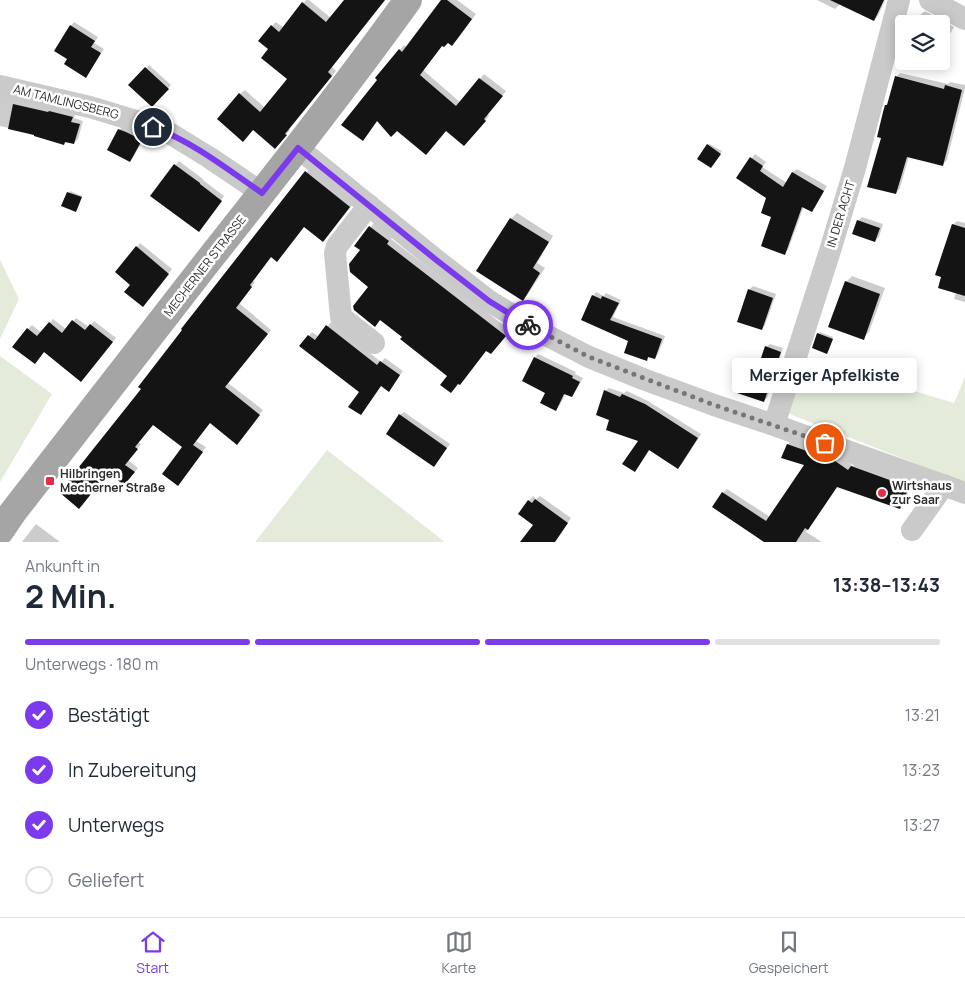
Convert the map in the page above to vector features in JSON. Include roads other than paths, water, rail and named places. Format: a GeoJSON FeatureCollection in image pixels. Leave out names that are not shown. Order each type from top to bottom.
{"type":"FeatureCollection","features":[{"type":"Feature","properties":{"kind":"main road","name":"MECHERNER STRASSE"},"geometry":{"type":"LineString","coordinates":[[0,531],[82,422],[298,148],[408,0]]}},
{"type":"Feature","properties":{"kind":"street","name":"IN DER ACHT"},"geometry":{"type":"LineString","coordinates":[[774,425],[849,187],[899,0]]}},
{"type":"Feature","properties":{"kind":"street"},"geometry":{"type":"LineString","coordinates":[[930,0],[965,20]]}},
{"type":"Feature","properties":{"kind":"street","name":"AM TAMLINGSBERG"},"geometry":{"type":"LineString","coordinates":[[0,86],[90,107],[136,120],[171,134],[262,193]]}},
{"type":"Feature","properties":{"kind":"street"},"geometry":{"type":"LineString","coordinates":[[298,148],[489,301],[542,333],[598,361],[714,405],[965,493]]}},
{"type":"Feature","properties":{"kind":"street"},"geometry":{"type":"LineString","coordinates":[[369,205],[337,246],[335,253],[341,317],[374,343]]}},
{"type":"Feature","properties":{"kind":"street"},"geometry":{"type":"LineString","coordinates":[[912,530],[944,486]]}},
{"type":"Feature","properties":{"kind":"place","name":"Merziger Apfelkiste"},"geometry":{"type":"Point","coordinates":[825,443]}},
{"type":"Feature","properties":{"kind":"place","name":"Hilbringen Mecherner Straße"},"geometry":{"type":"Point","coordinates":[50,481]}},
{"type":"Feature","properties":{"kind":"place","name":"Wirtshaus zur Saar"},"geometry":{"type":"Point","coordinates":[882,493]}}]}
